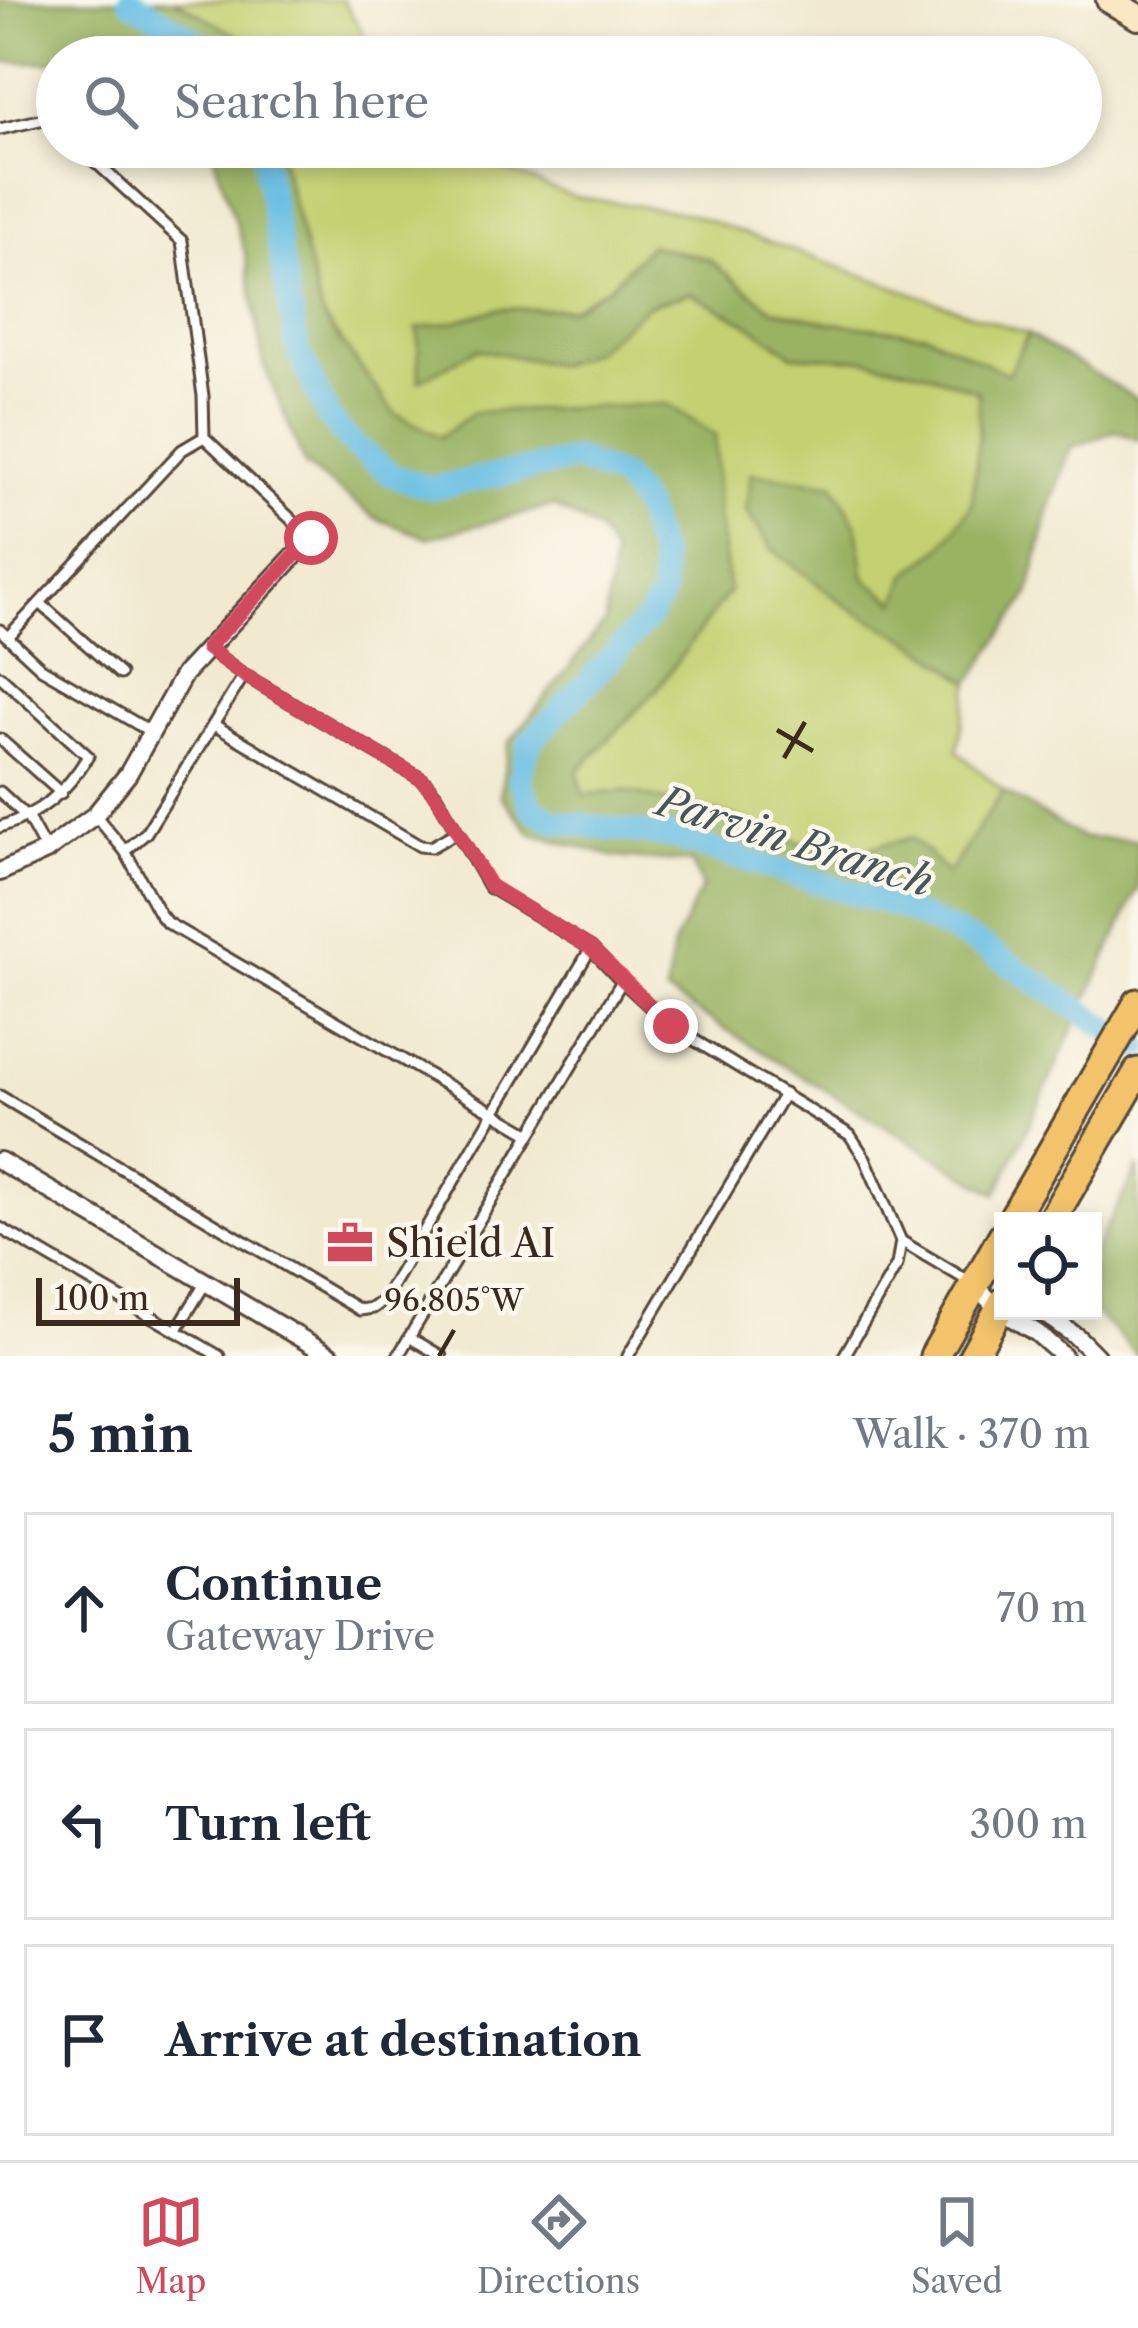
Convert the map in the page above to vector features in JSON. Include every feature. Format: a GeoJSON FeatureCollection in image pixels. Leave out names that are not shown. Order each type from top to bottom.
{"type":"FeatureCollection","features":[{"type":"Feature","properties":{"kind":"main road"},"geometry":{"type":"LineString","coordinates":[[1108,0],[1138,17]]}},
{"type":"Feature","properties":{"kind":"main road"},"geometry":{"type":"LineString","coordinates":[[1016,1212],[1136,1007]]}},
{"type":"Feature","properties":{"kind":"main road"},"geometry":{"type":"LineString","coordinates":[[1056,1212],[1132,1082]]}},
{"type":"Feature","properties":{"kind":"main road"},"geometry":{"type":"LineString","coordinates":[[934,1356],[994,1251]]}},
{"type":"Feature","properties":{"kind":"main road"},"geometry":{"type":"LineString","coordinates":[[973,1356],[994,1316]]}},
{"type":"Feature","properties":{"kind":"street"},"geometry":{"type":"LineString","coordinates":[[0,872],[46,851],[95,815],[128,773],[184,674],[311,538]]}},
{"type":"Feature","properties":{"kind":"street"},"geometry":{"type":"LineString","coordinates":[[0,1160],[331,1356]]}},
{"type":"Feature","properties":{"kind":"street"},"geometry":{"type":"LineString","coordinates":[[975,1285],[994,1296]]}},
{"type":"Feature","properties":{"kind":"street"},"geometry":{"type":"LineString","coordinates":[[1023,1320],[1063,1356]]}},
{"type":"Feature","properties":{"kind":"street"},"geometry":{"type":"LineString","coordinates":[[1054,1320],[1096,1356]]}},
{"type":"Feature","properties":{"kind":"lane"},"geometry":{"type":"LineString","coordinates":[[0,128],[36,121]]}},
{"type":"Feature","properties":{"kind":"lane"},"geometry":{"type":"LineString","coordinates":[[103,168],[182,241],[204,437],[311,538]]}},
{"type":"Feature","properties":{"kind":"lane"},"geometry":{"type":"LineString","coordinates":[[151,732],[41,668],[4,634],[40,603],[182,450],[204,437]]}},
{"type":"Feature","properties":{"kind":"lane"},"geometry":{"type":"LineString","coordinates":[[40,603],[120,674]]}},
{"type":"Feature","properties":{"kind":"lane"},"geometry":{"type":"LineString","coordinates":[[207,648],[244,675],[423,780],[490,886],[591,948],[671,1026],[850,1135],[901,1241],[897,1265],[844,1356]]}},
{"type":"Feature","properties":{"kind":"lane"},"geometry":{"type":"LineString","coordinates":[[124,851],[146,833],[244,675]]}},
{"type":"Feature","properties":{"kind":"lane"},"geometry":{"type":"LineString","coordinates":[[0,676],[88,756],[61,793],[28,818],[0,826]]}},
{"type":"Feature","properties":{"kind":"lane"},"geometry":{"type":"LineString","coordinates":[[214,724],[420,846],[431,847],[458,832]]}},
{"type":"Feature","properties":{"kind":"lane"},"geometry":{"type":"LineString","coordinates":[[0,739],[61,793]]}},
{"type":"Feature","properties":{"kind":"lane"},"geometry":{"type":"LineString","coordinates":[[0,792],[28,818],[46,851]]}},
{"type":"Feature","properties":{"kind":"lane"},"geometry":{"type":"LineString","coordinates":[[95,815],[124,851],[167,923],[529,1133]]}},
{"type":"Feature","properties":{"kind":"lane"},"geometry":{"type":"LineString","coordinates":[[0,1096],[361,1310],[373,1308],[382,1301],[591,948]]}},
{"type":"Feature","properties":{"kind":"lane"},"geometry":{"type":"LineString","coordinates":[[398,1356],[622,981]]}},
{"type":"Feature","properties":{"kind":"lane"},"geometry":{"type":"LineString","coordinates":[[628,1356],[784,1094]]}},
{"type":"Feature","properties":{"kind":"lane"},"geometry":{"type":"LineString","coordinates":[[0,1228],[219,1356]]}},
{"type":"Feature","properties":{"kind":"lane"},"geometry":{"type":"LineString","coordinates":[[901,1241],[975,1285]]}},
{"type":"Feature","properties":{"kind":"lane"},"geometry":{"type":"LineString","coordinates":[[176,1331],[206,1282]]}},
{"type":"Feature","properties":{"kind":"lane"},"geometry":{"type":"LineString","coordinates":[[409,1337],[441,1356]]}},
{"type":"Feature","properties":{"kind":"green space"},"geometry":{"type":"Polygon","coordinates":[[[0,0],[175,0],[237,36],[36,36],[36,62],[0,62],[0,0]]]}},
{"type":"Feature","properties":{"kind":"green space"},"geometry":{"type":"Polygon","coordinates":[[[175,0],[343,0],[364,36],[237,36],[175,0]]]}},
{"type":"Feature","properties":{"kind":"green space"},"geometry":{"type":"Polygon","coordinates":[[[218,168],[283,168],[322,316],[394,413],[440,437],[474,412],[667,404],[715,435],[718,517],[729,591],[657,689],[577,772],[584,795],[623,791],[737,818],[834,856],[912,838],[948,874],[1003,791],[1082,838],[1138,840],[1138,889],[997,1194],[666,993],[673,946],[702,887],[692,863],[616,857],[532,834],[500,795],[509,743],[605,622],[613,555],[598,531],[553,506],[427,538],[375,518],[305,465],[263,363],[246,255],[218,168]]]}},
{"type":"Feature","properties":{"kind":"green space"},"geometry":{"type":"Polygon","coordinates":[[[283,168],[500,168],[571,196],[687,213],[1028,334],[1009,375],[926,334],[832,323],[772,309],[708,259],[650,245],[611,285],[570,309],[499,309],[418,329],[476,349],[559,365],[595,350],[648,305],[690,293],[747,323],[793,355],[862,359],[922,371],[979,392],[972,504],[942,547],[907,574],[897,603],[864,579],[857,526],[746,510],[772,549],[848,607],[912,641],[970,682],[957,751],[1003,791],[948,874],[912,838],[834,856],[737,818],[623,791],[584,796],[577,772],[657,689],[729,591],[718,517],[440,437],[394,413],[322,316],[283,168]]]}},
{"type":"Feature","properties":{"kind":"green space"},"geometry":{"type":"Polygon","coordinates":[[[650,245],[708,259],[772,309],[832,323],[926,334],[1008,374],[1028,334],[1138,400],[1138,440],[1116,431],[1072,447],[1050,505],[1029,595],[970,682],[912,641],[848,607],[772,549],[746,511],[751,473],[834,484],[857,526],[865,579],[897,602],[907,574],[942,547],[972,504],[978,391],[922,371],[862,359],[793,355],[747,323],[690,293],[648,305],[595,350],[559,365],[477,349],[419,381],[418,328],[499,309],[570,309],[611,285],[650,245]]]}},
{"type":"Feature","properties":{"kind":"green space"},"geometry":{"type":"Polygon","coordinates":[[[1138,1166],[1138,1356],[1102,1320],[1102,1236],[1138,1166]]]}},
{"type":"Feature","properties":{"kind":"waterway","name":"Parvin Branch"},"geometry":{"type":"LineString","coordinates":[[130,0],[188,36]]}},
{"type":"Feature","properties":{"kind":"waterway","name":"Parvin Branch"},"geometry":{"type":"LineString","coordinates":[[266,168],[297,347],[328,417],[353,445],[394,476],[432,488],[576,460],[622,478],[644,509],[661,561],[662,595],[648,619],[530,742],[519,779],[532,808],[555,821],[671,837],[899,907],[982,946],[1138,1048]]}},
{"type":"Feature","properties":{"kind":"place","name":"Shield AI"},"geometry":{"type":"Point","coordinates":[350,1243]}},
{"type":"Feature","properties":{"kind":"route"},"geometry":{"type":"LineString","coordinates":[[311,538],[207,648],[244,675],[423,780],[490,886],[591,948],[671,1026]]}}]}
